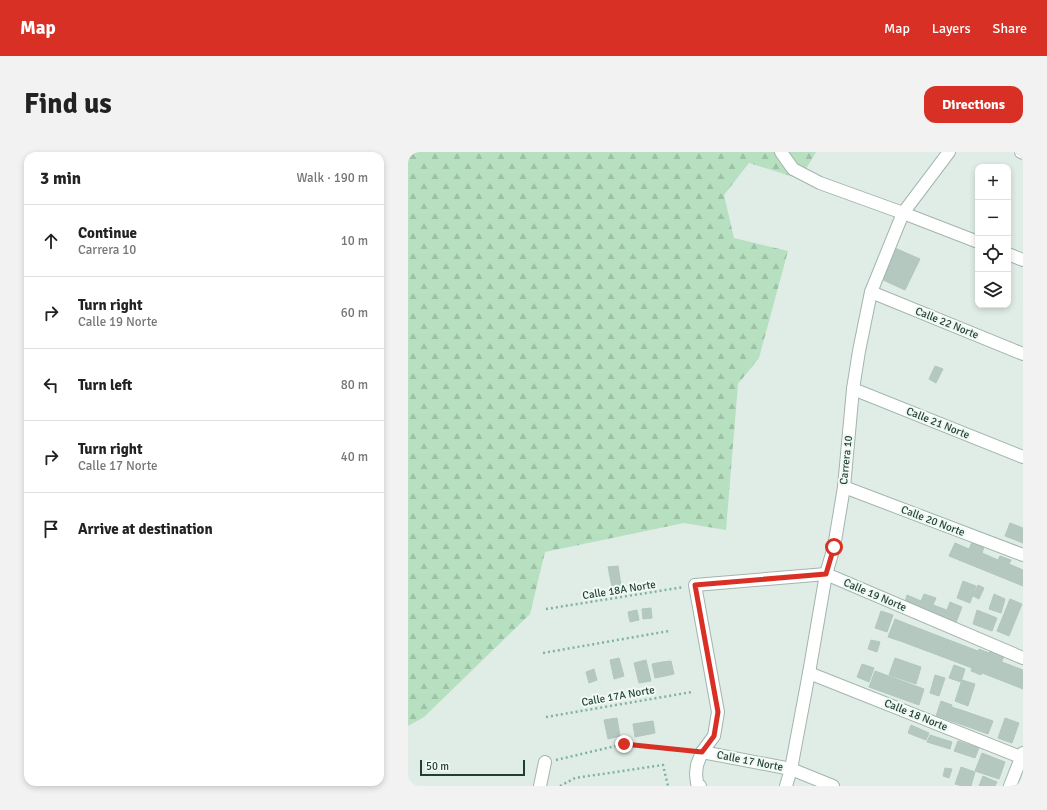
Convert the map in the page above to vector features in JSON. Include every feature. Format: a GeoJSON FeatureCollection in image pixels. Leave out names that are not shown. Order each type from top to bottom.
{"type":"FeatureCollection","features":[{"type":"Feature","properties":{"kind":"street"},"geometry":{"type":"LineString","coordinates":[[781,152],[792,169],[820,183],[975,241]]}},
{"type":"Feature","properties":{"kind":"street","name":"Carrera 10"},"geometry":{"type":"LineString","coordinates":[[786,786],[791,769],[826,574],[834,547],[844,487],[858,351],[871,292],[903,213],[949,152]]}},
{"type":"Feature","properties":{"kind":"street"},"geometry":{"type":"LineString","coordinates":[[1011,255],[1023,260]]}},
{"type":"Feature","properties":{"kind":"street","name":"Calle 22 Norte"},"geometry":{"type":"LineString","coordinates":[[871,292],[1023,354]]}},
{"type":"Feature","properties":{"kind":"street","name":"Calle 21 Norte"},"geometry":{"type":"LineString","coordinates":[[853,389],[1023,457]]}},
{"type":"Feature","properties":{"kind":"street","name":"Calle 20 Norte"},"geometry":{"type":"LineString","coordinates":[[844,487],[1023,556]]}},
{"type":"Feature","properties":{"kind":"street","name":"Calle 19 Norte"},"geometry":{"type":"LineString","coordinates":[[695,585],[826,574],[1023,658]]}},
{"type":"Feature","properties":{"kind":"street"},"geometry":{"type":"LineString","coordinates":[[695,585],[718,712],[714,736],[702,752],[697,766],[697,783],[700,786]]}},
{"type":"Feature","properties":{"kind":"street","name":"Calle 18 Norte"},"geometry":{"type":"LineString","coordinates":[[809,673],[1022,756]]}},
{"type":"Feature","properties":{"kind":"street","name":"Calle 17 Norte"},"geometry":{"type":"LineString","coordinates":[[702,752],[791,769],[833,786]]}},
{"type":"Feature","properties":{"kind":"street"},"geometry":{"type":"LineString","coordinates":[[1010,786],[1022,756]]}},
{"type":"Feature","properties":{"kind":"street"},"geometry":{"type":"LineString","coordinates":[[540,786],[545,762]]}},
{"type":"Feature","properties":{"kind":"path","name":"Calle 18A Norte"},"geometry":{"type":"LineString","coordinates":[[546,609],[695,585]]}},
{"type":"Feature","properties":{"kind":"path"},"geometry":{"type":"LineString","coordinates":[[543,653],[669,631]]}},
{"type":"Feature","properties":{"kind":"path","name":"Calle 17A Norte"},"geometry":{"type":"LineString","coordinates":[[546,717],[692,692]]}},
{"type":"Feature","properties":{"kind":"path","name":"Calle 17 Norte"},"geometry":{"type":"LineString","coordinates":[[545,762],[624,744],[702,752]]}},
{"type":"Feature","properties":{"kind":"path"},"geometry":{"type":"LineString","coordinates":[[560,786],[575,778],[663,764],[668,786]]}},
{"type":"Feature","properties":{"kind":"green space"},"geometry":{"type":"Polygon","coordinates":[[[408,152],[816,152],[800,179],[749,163],[724,195],[734,238],[788,251],[759,358],[738,384],[726,530],[684,523],[545,552],[530,614],[424,717],[408,726],[408,152]]]}},
{"type":"Feature","properties":{"kind":"building"},"geometry":{"type":"Polygon","coordinates":[[[895,248],[920,259],[905,290],[881,279],[895,248]]]}},
{"type":"Feature","properties":{"kind":"building"},"geometry":{"type":"Polygon","coordinates":[[[935,366],[943,369],[936,383],[929,379],[935,366]]]}},
{"type":"Feature","properties":{"kind":"building"},"geometry":{"type":"Polygon","coordinates":[[[1010,523],[1023,528],[1023,543],[1005,536],[1010,523]]]}},
{"type":"Feature","properties":{"kind":"building"},"geometry":{"type":"Polygon","coordinates":[[[972,542],[984,547],[982,553],[998,560],[1000,556],[1011,560],[1009,564],[1023,570],[1023,586],[949,556],[955,543],[969,549],[972,542]]]}},
{"type":"Feature","properties":{"kind":"building"},"geometry":{"type":"Polygon","coordinates":[[[618,566],[622,591],[613,592],[608,567],[618,566]]]}},
{"type":"Feature","properties":{"kind":"building"},"geometry":{"type":"Polygon","coordinates":[[[963,581],[976,586],[970,603],[957,598],[963,581]]]}},
{"type":"Feature","properties":{"kind":"building"},"geometry":{"type":"Polygon","coordinates":[[[978,585],[984,588],[979,599],[973,596],[978,585]]]}},
{"type":"Feature","properties":{"kind":"building"},"geometry":{"type":"Polygon","coordinates":[[[924,594],[936,598],[933,605],[947,610],[950,602],[962,607],[955,625],[904,606],[907,595],[921,601],[924,594]]]}},
{"type":"Feature","properties":{"kind":"building"},"geometry":{"type":"Polygon","coordinates":[[[994,594],[1005,599],[1001,613],[989,609],[994,594]]]}},
{"type":"Feature","properties":{"kind":"building"},"geometry":{"type":"Polygon","coordinates":[[[1010,599],[1022,604],[1009,636],[997,631],[1010,599]]]}},
{"type":"Feature","properties":{"kind":"building"},"geometry":{"type":"Polygon","coordinates":[[[651,608],[652,618],[643,619],[642,609],[651,608]]]}},
{"type":"Feature","properties":{"kind":"building"},"geometry":{"type":"Polygon","coordinates":[[[637,610],[639,620],[630,622],[628,612],[637,610]]]}},
{"type":"Feature","properties":{"kind":"building"},"geometry":{"type":"Polygon","coordinates":[[[977,610],[997,618],[992,631],[973,624],[977,610]]]}},
{"type":"Feature","properties":{"kind":"building"},"geometry":{"type":"Polygon","coordinates":[[[881,611],[893,615],[887,632],[875,628],[881,611]]]}},
{"type":"Feature","properties":{"kind":"building"},"geometry":{"type":"Polygon","coordinates":[[[895,619],[910,625],[903,642],[888,637],[895,619]]]}},
{"type":"Feature","properties":{"kind":"building"},"geometry":{"type":"Polygon","coordinates":[[[910,625],[949,640],[943,657],[903,642],[910,625]]]}},
{"type":"Feature","properties":{"kind":"building"},"geometry":{"type":"Polygon","coordinates":[[[871,640],[880,642],[877,652],[868,649],[871,640]]]}},
{"type":"Feature","properties":{"kind":"building"},"geometry":{"type":"Polygon","coordinates":[[[949,640],[978,651],[972,668],[943,657],[949,640]]]}},
{"type":"Feature","properties":{"kind":"building"},"geometry":{"type":"Polygon","coordinates":[[[979,649],[989,653],[981,675],[971,671],[979,649]]]}},
{"type":"Feature","properties":{"kind":"building"},"geometry":{"type":"Polygon","coordinates":[[[990,651],[1004,656],[995,678],[982,673],[990,651]]]}},
{"type":"Feature","properties":{"kind":"building"},"geometry":{"type":"Polygon","coordinates":[[[619,658],[624,676],[614,679],[610,660],[619,658]]]}},
{"type":"Feature","properties":{"kind":"building"},"geometry":{"type":"Polygon","coordinates":[[[895,658],[921,667],[916,684],[889,675],[895,658]]]}},
{"type":"Feature","properties":{"kind":"building"},"geometry":{"type":"Polygon","coordinates":[[[646,660],[651,681],[639,683],[634,663],[646,660]]]}},
{"type":"Feature","properties":{"kind":"building"},"geometry":{"type":"Polygon","coordinates":[[[671,661],[674,674],[665,676],[662,662],[671,661]]]}},
{"type":"Feature","properties":{"kind":"building"},"geometry":{"type":"Polygon","coordinates":[[[662,662],[665,676],[655,678],[652,664],[662,662]]]}},
{"type":"Feature","properties":{"kind":"building"},"geometry":{"type":"Polygon","coordinates":[[[1002,662],[1023,670],[1023,689],[995,678],[1002,662]]]}},
{"type":"Feature","properties":{"kind":"building"},"geometry":{"type":"Polygon","coordinates":[[[862,664],[874,668],[869,682],[857,677],[862,664]]]}},
{"type":"Feature","properties":{"kind":"building"},"geometry":{"type":"Polygon","coordinates":[[[954,665],[965,669],[961,682],[949,678],[954,665]]]}},
{"type":"Feature","properties":{"kind":"building"},"geometry":{"type":"Polygon","coordinates":[[[594,669],[597,680],[589,683],[586,672],[594,669]]]}},
{"type":"Feature","properties":{"kind":"building"},"geometry":{"type":"Polygon","coordinates":[[[875,671],[924,689],[919,705],[869,687],[875,671]]]}},
{"type":"Feature","properties":{"kind":"building"},"geometry":{"type":"Polygon","coordinates":[[[935,675],[945,678],[939,696],[930,693],[935,675]]]}},
{"type":"Feature","properties":{"kind":"building"},"geometry":{"type":"Polygon","coordinates":[[[962,680],[975,684],[968,706],[955,701],[962,680]]]}},
{"type":"Feature","properties":{"kind":"building"},"geometry":{"type":"Polygon","coordinates":[[[941,701],[952,705],[948,720],[936,716],[941,701]]]}},
{"type":"Feature","properties":{"kind":"building"},"geometry":{"type":"Polygon","coordinates":[[[952,707],[967,712],[963,725],[948,720],[952,707]]]}},
{"type":"Feature","properties":{"kind":"building"},"geometry":{"type":"Polygon","coordinates":[[[967,712],[993,721],[988,734],[963,725],[967,712]]]}},
{"type":"Feature","properties":{"kind":"building"},"geometry":{"type":"Polygon","coordinates":[[[617,718],[620,736],[608,739],[604,720],[617,718]]]}},
{"type":"Feature","properties":{"kind":"building"},"geometry":{"type":"Polygon","coordinates":[[[1005,718],[1019,723],[1012,743],[998,738],[1005,718]]]}},
{"type":"Feature","properties":{"kind":"building"},"geometry":{"type":"Polygon","coordinates":[[[653,721],[655,733],[635,737],[633,724],[653,721]]]}},
{"type":"Feature","properties":{"kind":"building"},"geometry":{"type":"Polygon","coordinates":[[[911,725],[929,733],[926,740],[908,733],[911,725]]]}},
{"type":"Feature","properties":{"kind":"building"},"geometry":{"type":"Polygon","coordinates":[[[930,735],[952,742],[950,749],[927,742],[930,735]]]}},
{"type":"Feature","properties":{"kind":"building"},"geometry":{"type":"Polygon","coordinates":[[[958,741],[979,748],[975,758],[954,751],[958,741]]]}},
{"type":"Feature","properties":{"kind":"building"},"geometry":{"type":"Polygon","coordinates":[[[982,753],[1005,762],[999,779],[975,771],[982,753]]]}},
{"type":"Feature","properties":{"kind":"building"},"geometry":{"type":"Polygon","coordinates":[[[961,767],[975,772],[971,786],[955,784],[961,767]]]}},
{"type":"Feature","properties":{"kind":"building"},"geometry":{"type":"Polygon","coordinates":[[[945,768],[952,769],[949,778],[943,776],[945,768]]]}},
{"type":"Feature","properties":{"kind":"building"},"geometry":{"type":"Polygon","coordinates":[[[983,776],[997,782],[995,786],[979,786],[983,776]]]}},
{"type":"Feature","properties":{"kind":"route"},"geometry":{"type":"LineString","coordinates":[[624,744],[702,752],[714,736],[718,712],[695,585],[826,574],[834,547]]}}]}
